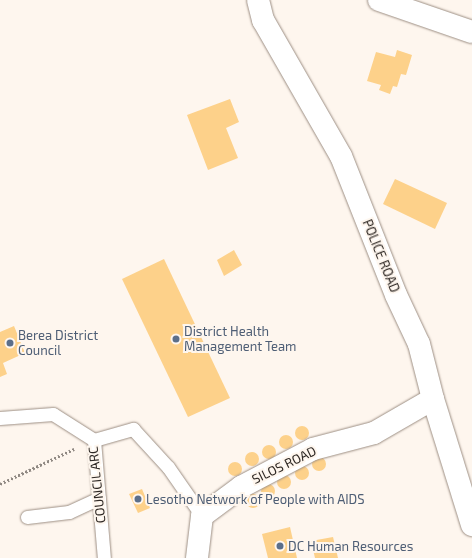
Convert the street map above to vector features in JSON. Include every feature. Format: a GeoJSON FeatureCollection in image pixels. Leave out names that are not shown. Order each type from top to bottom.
{"type":"FeatureCollection","features":[{"type":"Feature","properties":{"kind":"street","name":"POLICE ROAD"},"geometry":{"type":"LineString","coordinates":[[258,0],[263,20],[341,156],[396,295],[419,344],[433,399],[472,525]]}},
{"type":"Feature","properties":{"kind":"street"},"geometry":{"type":"LineString","coordinates":[[379,0],[472,32]]}},
{"type":"Feature","properties":{"kind":"street","name":"SILOS ROAD"},"geometry":{"type":"LineString","coordinates":[[202,516],[240,487],[313,449],[374,433],[433,399]]}},
{"type":"Feature","properties":{"kind":"street"},"geometry":{"type":"LineString","coordinates":[[197,558],[202,516]]}},
{"type":"Feature","properties":{"kind":"lane"},"geometry":{"type":"LineString","coordinates":[[0,418],[53,414],[94,440],[134,429],[168,467],[202,516]]}},
{"type":"Feature","properties":{"kind":"lane","name":"COUNCIL ARC"},"geometry":{"type":"LineString","coordinates":[[94,440],[104,558]]}},
{"type":"Feature","properties":{"kind":"lane"},"geometry":{"type":"LineString","coordinates":[[27,517],[69,512],[99,498]]}},
{"type":"Feature","properties":{"kind":"path","name":"COUNCIL ARC"},"geometry":{"type":"LineString","coordinates":[[0,484],[94,440]]}},
{"type":"Feature","properties":{"kind":"building"},"geometry":{"type":"Polygon","coordinates":[[[397,50],[412,55],[406,75],[401,74],[397,87],[393,86],[390,94],[379,90],[381,85],[367,81],[376,52],[395,57],[397,50]]]}},
{"type":"Feature","properties":{"kind":"building"},"geometry":{"type":"Polygon","coordinates":[[[230,99],[239,122],[226,128],[238,158],[208,170],[187,115],[230,99]]]}},
{"type":"Feature","properties":{"kind":"building"},"geometry":{"type":"Polygon","coordinates":[[[395,179],[447,203],[435,229],[383,204],[395,179]]]}},
{"type":"Feature","properties":{"kind":"building"},"geometry":{"type":"Polygon","coordinates":[[[234,250],[242,265],[224,276],[217,260],[234,250]]]}},
{"type":"Feature","properties":{"kind":"building","name":"District Health Management Team"},"geometry":{"type":"Polygon","coordinates":[[[164,259],[230,398],[188,417],[122,279],[164,259]]]}},
{"type":"Feature","properties":{"kind":"building","name":"Berea District Council"},"geometry":{"type":"Polygon","coordinates":[[[14,326],[25,353],[3,363],[7,374],[0,377],[0,332],[14,326]]]}},
{"type":"Feature","properties":{"kind":"building"},"geometry":{"type":"Polygon","coordinates":[[[299,426],[305,426],[309,430],[309,436],[305,440],[299,440],[295,436],[295,430],[299,426]]]}},
{"type":"Feature","properties":{"kind":"building"},"geometry":{"type":"Polygon","coordinates":[[[283,435],[289,435],[293,439],[293,445],[289,449],[283,449],[279,445],[279,439],[283,435]]]}},
{"type":"Feature","properties":{"kind":"building"},"geometry":{"type":"Polygon","coordinates":[[[266,445],[272,445],[276,449],[276,455],[272,459],[266,459],[262,455],[262,449],[266,445]]]}},
{"type":"Feature","properties":{"kind":"building"},"geometry":{"type":"Polygon","coordinates":[[[249,452],[255,452],[259,456],[259,462],[255,466],[249,466],[245,462],[245,456],[249,452]]]}},
{"type":"Feature","properties":{"kind":"building"},"geometry":{"type":"Polygon","coordinates":[[[319,457],[324,459],[326,464],[324,469],[319,471],[314,469],[312,464],[314,459],[319,457]]]}},
{"type":"Feature","properties":{"kind":"building"},"geometry":{"type":"Polygon","coordinates":[[[232,462],[238,462],[242,466],[242,472],[238,476],[232,476],[228,472],[228,466],[232,462]]]}},
{"type":"Feature","properties":{"kind":"building"},"geometry":{"type":"Polygon","coordinates":[[[299,466],[305,466],[309,470],[309,476],[305,480],[299,480],[295,476],[295,470],[299,466]]]}},
{"type":"Feature","properties":{"kind":"building"},"geometry":{"type":"Polygon","coordinates":[[[281,475],[287,475],[291,479],[291,485],[287,489],[281,489],[277,485],[277,479],[281,475]]]}},
{"type":"Feature","properties":{"kind":"building"},"geometry":{"type":"Polygon","coordinates":[[[265,484],[271,484],[275,488],[275,494],[271,498],[265,498],[261,494],[261,488],[265,484]]]}},
{"type":"Feature","properties":{"kind":"building"},"geometry":{"type":"Polygon","coordinates":[[[142,489],[150,508],[138,513],[129,494],[142,489]]]}},
{"type":"Feature","properties":{"kind":"building"},"geometry":{"type":"Polygon","coordinates":[[[250,494],[256,494],[260,498],[260,504],[256,508],[250,508],[246,504],[246,498],[250,494]]]}},
{"type":"Feature","properties":{"kind":"building","name":"DC Human Resources"},"geometry":{"type":"Polygon","coordinates":[[[290,527],[297,558],[268,558],[262,534],[290,527]]]}},
{"type":"Feature","properties":{"kind":"building"},"geometry":{"type":"Polygon","coordinates":[[[333,537],[338,558],[315,558],[311,541],[333,537]]]}},
{"type":"Feature","properties":{"kind":"place","name":"District Health Management Team"},"geometry":{"type":"Point","coordinates":[176,339]}},
{"type":"Feature","properties":{"kind":"place","name":"Berea District Council"},"geometry":{"type":"Point","coordinates":[10,343]}},
{"type":"Feature","properties":{"kind":"place","name":"Lesotho Network of People with AIDS"},"geometry":{"type":"Point","coordinates":[138,499]}},
{"type":"Feature","properties":{"kind":"place","name":"DC Human Resources"},"geometry":{"type":"Point","coordinates":[280,546]}}]}
